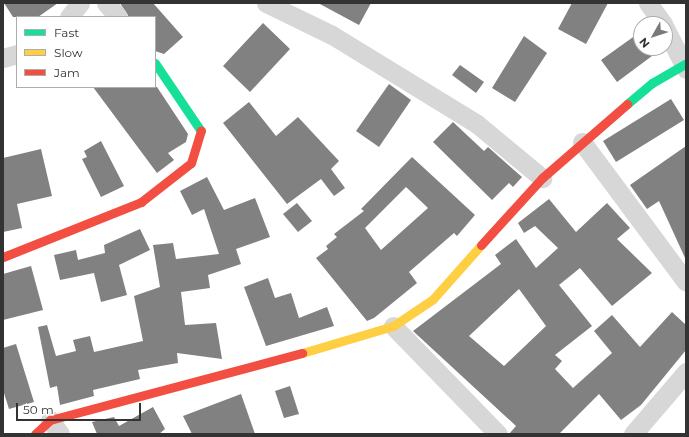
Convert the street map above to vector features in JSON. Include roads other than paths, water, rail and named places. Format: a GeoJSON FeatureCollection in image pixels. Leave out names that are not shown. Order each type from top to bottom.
{"type":"FeatureCollection","features":[{"type":"Feature","properties":{"kind":"street"},"geometry":{"type":"LineString","coordinates":[[70,16],[80,3]]}},
{"type":"Feature","properties":{"kind":"street"},"geometry":{"type":"LineString","coordinates":[[106,3],[117,16]]}},
{"type":"Feature","properties":{"kind":"street"},"geometry":{"type":"LineString","coordinates":[[266,3],[332,35],[471,120],[542,178]]}},
{"type":"Feature","properties":{"kind":"street"},"geometry":{"type":"LineString","coordinates":[[648,3],[657,16]]}},
{"type":"Feature","properties":{"kind":"street"},"geometry":{"type":"LineString","coordinates":[[35,434],[207,380],[393,326],[433,299],[542,178],[582,142],[652,83],[685,66],[673,43]]}},
{"type":"Feature","properties":{"kind":"street"},"geometry":{"type":"LineString","coordinates":[[3,58],[16,54]]}},
{"type":"Feature","properties":{"kind":"street"},"geometry":{"type":"LineString","coordinates":[[3,257],[141,202],[191,163],[202,133],[185,103],[156,64]]}},
{"type":"Feature","properties":{"kind":"street"},"geometry":{"type":"LineString","coordinates":[[582,142],[686,282]]}},
{"type":"Feature","properties":{"kind":"street"},"geometry":{"type":"LineString","coordinates":[[393,326],[498,434]]}},
{"type":"Feature","properties":{"kind":"street"},"geometry":{"type":"LineString","coordinates":[[633,434],[686,372]]}}]}
